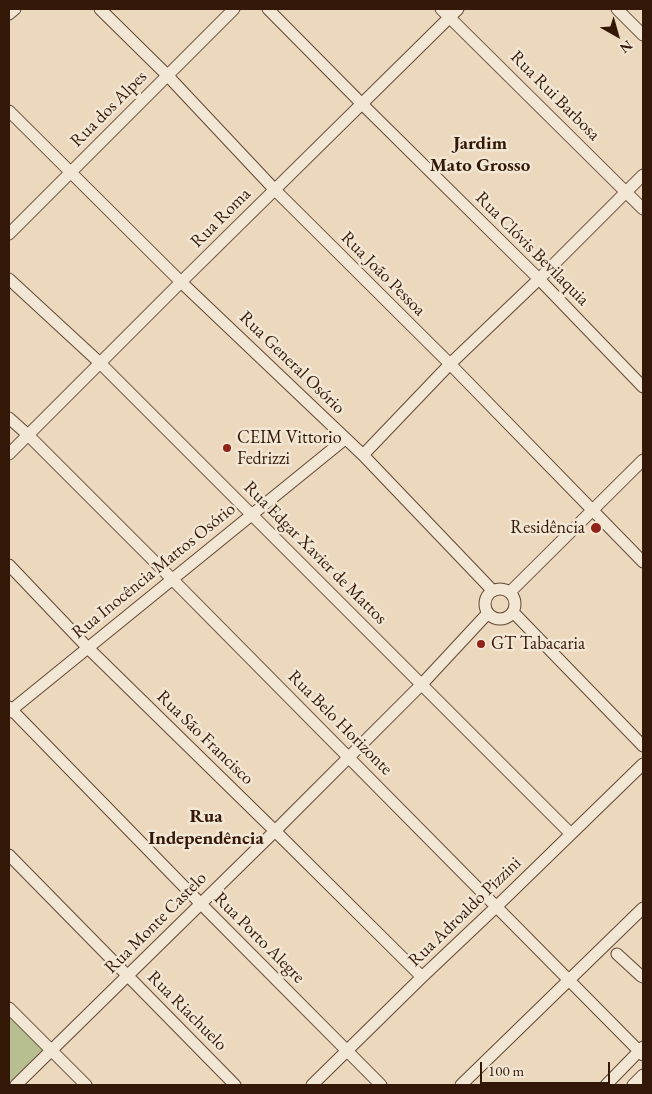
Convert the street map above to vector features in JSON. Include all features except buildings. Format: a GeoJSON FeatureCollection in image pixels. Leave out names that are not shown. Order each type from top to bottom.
{"type":"FeatureCollection","features":[{"type":"Feature","properties":{"kind":"street"},"geometry":{"type":"LineString","coordinates":[[9,14],[14,9]]}},
{"type":"Feature","properties":{"kind":"street","name":"Rua João Pessoa"},"geometry":{"type":"LineString","coordinates":[[100,9],[167,76],[275,190],[450,364],[643,562]]}},
{"type":"Feature","properties":{"kind":"street","name":"Rua dos Alpes"},"geometry":{"type":"LineString","coordinates":[[9,234],[234,9]]}},
{"type":"Feature","properties":{"kind":"street","name":"Rua Clóvis Bevilaquia"},"geometry":{"type":"LineString","coordinates":[[268,9],[539,279],[643,387]]}},
{"type":"Feature","properties":{"kind":"street"},"geometry":{"type":"LineString","coordinates":[[617,9],[643,35]]}},
{"type":"Feature","properties":{"kind":"street","name":"Rua Roma"},"geometry":{"type":"LineString","coordinates":[[9,454],[362,104],[450,12]]}},
{"type":"Feature","properties":{"kind":"street","name":"Rua Rui Barbosa"},"geometry":{"type":"LineString","coordinates":[[450,12],[643,209]]}},
{"type":"Feature","properties":{"kind":"street","name":"Rua General Osório"},"geometry":{"type":"LineString","coordinates":[[9,111],[181,282],[345,438],[493,591]]}},
{"type":"Feature","properties":{"kind":"street"},"geometry":{"type":"LineString","coordinates":[[363,456],[450,364],[539,279],[643,175]]}},
{"type":"Feature","properties":{"kind":"street","name":"Rua Edgar Xavier de Mattos"},"geometry":{"type":"LineString","coordinates":[[9,279],[100,363],[572,834]]}},
{"type":"Feature","properties":{"kind":"street","name":"Rua Belo Horizonte"},"geometry":{"type":"LineString","coordinates":[[9,418],[642,1051]]}},
{"type":"Feature","properties":{"kind":"street","name":"Rua Inocência Mattos Osório"},"geometry":{"type":"LineString","coordinates":[[10,709],[345,438]]}},
{"type":"Feature","properties":{"kind":"street"},"geometry":{"type":"LineString","coordinates":[[510,592],[643,460]]}},
{"type":"Feature","properties":{"kind":"street","name":"Rua São Francisco"},"geometry":{"type":"LineString","coordinates":[[9,565],[87,647],[422,978]]}},
{"type":"Feature","properties":{"kind":"street"},"geometry":{"type":"LineString","coordinates":[[500,589],[510,592],[515,601],[513,612],[507,618],[497,619],[492,617],[485,605],[488,596],[493,591],[500,589]]}},
{"type":"Feature","properties":{"kind":"street"},"geometry":{"type":"LineString","coordinates":[[513,612],[643,746]]}},
{"type":"Feature","properties":{"kind":"street","name":"Rua Monte Castelo"},"geometry":{"type":"LineString","coordinates":[[16,1085],[422,684],[488,613]]}},
{"type":"Feature","properties":{"kind":"street","name":"Rua Porto Alegre"},"geometry":{"type":"LineString","coordinates":[[10,709],[381,1085]]}},
{"type":"Feature","properties":{"kind":"street","name":"Rua Adroaldo Pizzini"},"geometry":{"type":"LineString","coordinates":[[312,1085],[643,764]]}},
{"type":"Feature","properties":{"kind":"street","name":"Rua Riachuelo"},"geometry":{"type":"LineString","coordinates":[[9,855],[235,1085]]}},
{"type":"Feature","properties":{"kind":"street"},"geometry":{"type":"LineString","coordinates":[[462,1085],[643,908]]}},
{"type":"Feature","properties":{"kind":"street"},"geometry":{"type":"LineString","coordinates":[[617,954],[643,977]]}},
{"type":"Feature","properties":{"kind":"street"},"geometry":{"type":"LineString","coordinates":[[9,1008],[86,1085]]}},
{"type":"Feature","properties":{"kind":"street"},"geometry":{"type":"LineString","coordinates":[[606,1085],[642,1051]]}},
{"type":"Feature","properties":{"kind":"street"},"geometry":{"type":"LineString","coordinates":[[633,1085],[643,1075]]}},
{"type":"Feature","properties":{"kind":"green space"},"geometry":{"type":"Polygon","coordinates":[[[9,1015],[44,1051],[9,1085],[9,1015]]]}},
{"type":"Feature","properties":{"kind":"place","name":"CEIM Vittorio Fedrizzi"},"geometry":{"type":"Point","coordinates":[227,448]}},
{"type":"Feature","properties":{"kind":"place","name":"Residência"},"geometry":{"type":"Point","coordinates":[596,528]}},
{"type":"Feature","properties":{"kind":"place","name":"GT Tabacaria"},"geometry":{"type":"Point","coordinates":[481,644]}},
{"type":"Feature","properties":{"kind":"district","name":"Jardim Mato Grosso"},"geometry":{"type":"Point","coordinates":[480,155]}},
{"type":"Feature","properties":{"kind":"district","name":"Rua Independência"},"geometry":{"type":"Point","coordinates":[206,828]}}]}
